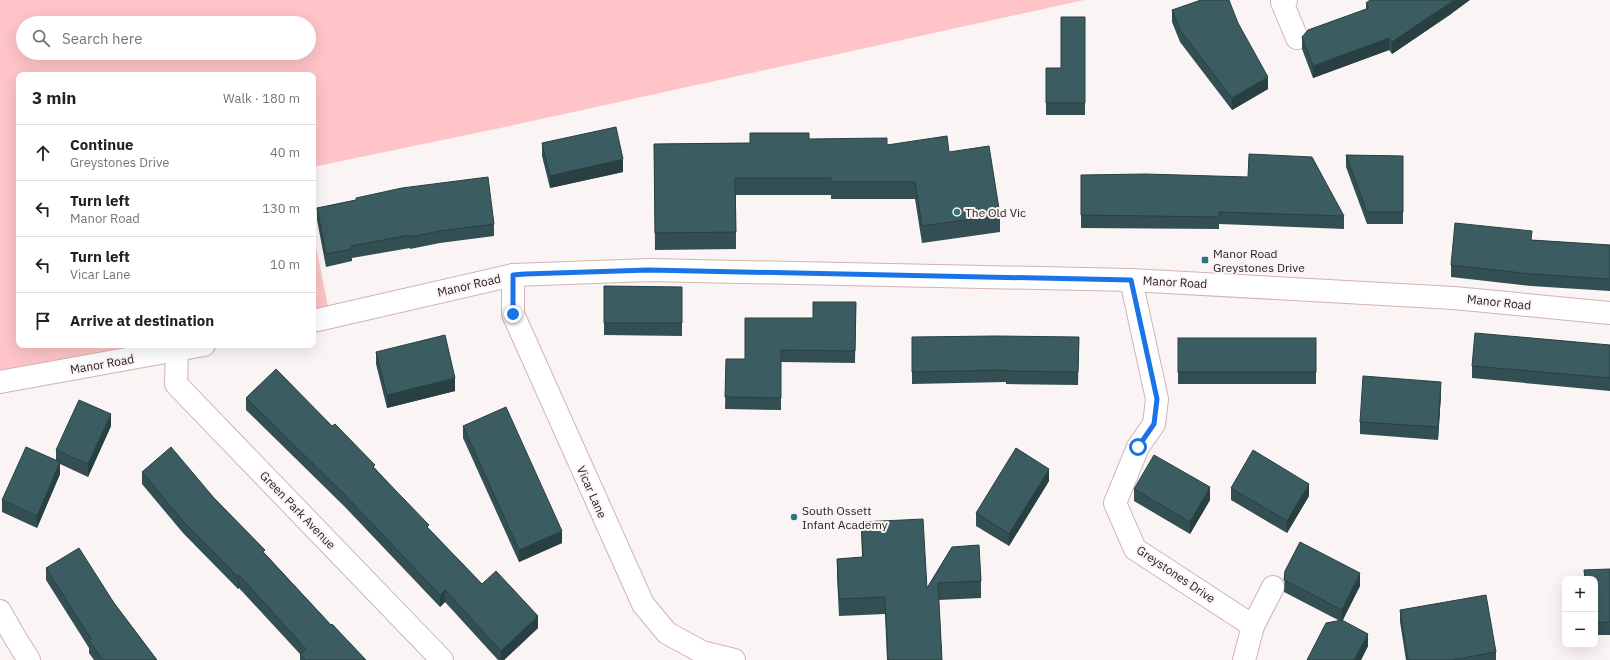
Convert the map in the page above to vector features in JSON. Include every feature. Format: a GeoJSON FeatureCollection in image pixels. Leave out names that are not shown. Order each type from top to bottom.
{"type":"FeatureCollection","features":[{"type":"Feature","properties":{"kind":"street"},"geometry":{"type":"LineString","coordinates":[[1286,0],[1282,2],[1296,38]]}},
{"type":"Feature","properties":{"kind":"street","name":"Manor Road"},"geometry":{"type":"LineString","coordinates":[[316,320],[513,275],[649,270],[1131,280],[1454,298],[1610,313]]}},
{"type":"Feature","properties":{"kind":"street","name":"Vicar Lane"},"geometry":{"type":"LineString","coordinates":[[513,275],[513,314],[643,604],[667,633],[702,652],[734,660]]}},
{"type":"Feature","properties":{"kind":"street","name":"Greystones Drive"},"geometry":{"type":"LineString","coordinates":[[1131,280],[1157,399],[1154,424],[1138,447],[1115,503],[1135,549],[1253,626]]}},
{"type":"Feature","properties":{"kind":"street","name":"Manor Road"},"geometry":{"type":"LineString","coordinates":[[0,382],[190,348]]}},
{"type":"Feature","properties":{"kind":"street","name":"Green Park Avenue"},"geometry":{"type":"LineString","coordinates":[[177,351],[176,384],[442,660]]}},
{"type":"Feature","properties":{"kind":"street"},"geometry":{"type":"LineString","coordinates":[[1244,660],[1253,626],[1273,587]]}},
{"type":"Feature","properties":{"kind":"street"},"geometry":{"type":"LineString","coordinates":[[0,611],[29,660]]}},
{"type":"Feature","properties":{"kind":"shaded area"},"geometry":{"type":"Polygon","coordinates":[[[0,0],[1084,0],[505,127],[316,166],[316,72],[16,72],[16,348],[187,348],[0,382],[0,0]]]}},
{"type":"Feature","properties":{"kind":"shaded area"},"geometry":{"type":"Polygon","coordinates":[[[316,246],[330,317],[316,320],[316,246]]]}},
{"type":"Feature","properties":{"kind":"building"},"geometry":{"type":"Polygon","coordinates":[[[1201,0],[1229,0],[1238,23],[1268,77],[1232,98],[1180,30],[1172,10],[1201,0]]]}},
{"type":"Feature","properties":{"kind":"building"},"geometry":{"type":"Polygon","coordinates":[[[1370,0],[1454,0],[1392,42],[1389,38],[1313,66],[1302,37],[1308,30],[1369,8],[1366,3],[1370,0]]]}},
{"type":"Feature","properties":{"kind":"building"},"geometry":{"type":"Polygon","coordinates":[[[1061,17],[1085,17],[1085,103],[1046,103],[1046,68],[1061,68],[1061,17]]]}},
{"type":"Feature","properties":{"kind":"building"},"geometry":{"type":"Polygon","coordinates":[[[616,127],[623,159],[550,176],[542,143],[616,127]]]}},
{"type":"Feature","properties":{"kind":"building"},"geometry":{"type":"Polygon","coordinates":[[[750,133],[809,133],[809,139],[887,138],[887,145],[947,136],[949,152],[989,146],[1000,215],[922,226],[915,182],[831,182],[831,178],[735,178],[736,232],[655,233],[654,144],[750,143],[750,133]]]}},
{"type":"Feature","properties":{"kind":"building"},"geometry":{"type":"Polygon","coordinates":[[[1249,154],[1312,157],[1344,216],[1219,212],[1219,217],[1081,215],[1081,175],[1146,174],[1248,177],[1249,154]]]}},
{"type":"Feature","properties":{"kind":"building"},"geometry":{"type":"Polygon","coordinates":[[[1346,155],[1403,156],[1403,212],[1367,212],[1346,155]]]}},
{"type":"Feature","properties":{"kind":"building"},"geometry":{"type":"Polygon","coordinates":[[[488,177],[494,224],[440,231],[410,237],[410,235],[351,246],[352,249],[326,254],[317,208],[402,188],[488,177]]]}},
{"type":"Feature","properties":{"kind":"building"},"geometry":{"type":"Polygon","coordinates":[[[1455,223],[1532,231],[1531,240],[1610,245],[1610,279],[1531,274],[1451,265],[1455,223]]]}},
{"type":"Feature","properties":{"kind":"building"},"geometry":{"type":"Polygon","coordinates":[[[604,286],[682,287],[682,323],[604,323],[604,286]]]}},
{"type":"Feature","properties":{"kind":"building"},"geometry":{"type":"Polygon","coordinates":[[[813,302],[856,302],[855,351],[781,350],[781,398],[725,397],[726,359],[745,359],[745,318],[813,318],[813,302]]]}},
{"type":"Feature","properties":{"kind":"building"},"geometry":{"type":"Polygon","coordinates":[[[1475,333],[1610,345],[1610,378],[1472,366],[1475,333]]]}},
{"type":"Feature","properties":{"kind":"building"},"geometry":{"type":"Polygon","coordinates":[[[445,335],[455,378],[387,395],[376,352],[445,335]]]}},
{"type":"Feature","properties":{"kind":"building"},"geometry":{"type":"Polygon","coordinates":[[[912,337],[1079,337],[1078,372],[1006,370],[912,372],[912,337]]]}},
{"type":"Feature","properties":{"kind":"building"},"geometry":{"type":"Polygon","coordinates":[[[1178,338],[1316,338],[1316,372],[1178,372],[1178,338]]]}},
{"type":"Feature","properties":{"kind":"building"},"geometry":{"type":"Polygon","coordinates":[[[276,369],[332,426],[335,424],[375,465],[373,467],[429,525],[427,527],[482,584],[496,571],[538,616],[501,651],[445,590],[440,595],[345,495],[246,398],[276,369]]]}},
{"type":"Feature","properties":{"kind":"building"},"geometry":{"type":"Polygon","coordinates":[[[1363,376],[1441,382],[1438,427],[1360,422],[1363,376]]]}},
{"type":"Feature","properties":{"kind":"building"},"geometry":{"type":"Polygon","coordinates":[[[79,400],[111,414],[88,464],[56,450],[79,400]]]}},
{"type":"Feature","properties":{"kind":"building"},"geometry":{"type":"Polygon","coordinates":[[[506,407],[562,531],[519,550],[463,426],[506,407]]]}},
{"type":"Feature","properties":{"kind":"building"},"geometry":{"type":"Polygon","coordinates":[[[26,447],[60,462],[37,516],[2,500],[26,447]]]}},
{"type":"Feature","properties":{"kind":"building"},"geometry":{"type":"Polygon","coordinates":[[[171,447],[214,498],[265,550],[263,552],[366,660],[305,660],[300,655],[306,649],[239,575],[238,577],[183,521],[142,472],[171,447]]]}},
{"type":"Feature","properties":{"kind":"building"},"geometry":{"type":"Polygon","coordinates":[[[1016,448],[1049,469],[1009,534],[976,513],[1016,448]]]}},
{"type":"Feature","properties":{"kind":"building"},"geometry":{"type":"Polygon","coordinates":[[[1253,450],[1309,484],[1287,521],[1231,488],[1253,450]]]}},
{"type":"Feature","properties":{"kind":"building"},"geometry":{"type":"Polygon","coordinates":[[[1154,455],[1210,487],[1190,522],[1134,489],[1154,455]]]}},
{"type":"Feature","properties":{"kind":"building"},"geometry":{"type":"Polygon","coordinates":[[[923,519],[927,588],[952,547],[979,545],[981,581],[938,583],[942,660],[888,660],[885,597],[839,599],[837,559],[863,557],[861,522],[923,519]]]}},
{"type":"Feature","properties":{"kind":"building"},"geometry":{"type":"Polygon","coordinates":[[[1300,542],[1360,573],[1342,610],[1284,580],[1285,571],[1300,542]]]}},
{"type":"Feature","properties":{"kind":"building"},"geometry":{"type":"Polygon","coordinates":[[[79,548],[114,603],[157,660],[103,660],[89,641],[91,639],[46,568],[79,548]]]}},
{"type":"Feature","properties":{"kind":"building"},"geometry":{"type":"Polygon","coordinates":[[[1610,569],[1610,622],[1598,623],[1598,576],[1585,576],[1584,570],[1610,569]]]}},
{"type":"Feature","properties":{"kind":"building"},"geometry":{"type":"Polygon","coordinates":[[[1486,595],[1496,652],[1452,660],[1408,660],[1400,610],[1486,595]]]}},
{"type":"Feature","properties":{"kind":"building"},"geometry":{"type":"Polygon","coordinates":[[[1342,620],[1368,634],[1354,660],[1307,660],[1326,623],[1342,620]]]}},
{"type":"Feature","properties":{"kind":"place","name":"The Old Vic"},"geometry":{"type":"Point","coordinates":[957,212]}},
{"type":"Feature","properties":{"kind":"place","name":"Manor Road Greystones Drive"},"geometry":{"type":"Point","coordinates":[1205,260]}},
{"type":"Feature","properties":{"kind":"place","name":"South Ossett Infant Academy"},"geometry":{"type":"Point","coordinates":[794,517]}},
{"type":"Feature","properties":{"kind":"route"},"geometry":{"type":"LineString","coordinates":[[513,314],[513,275],[525,274],[649,270],[1131,280],[1157,399],[1154,424],[1138,447]]}}]}
